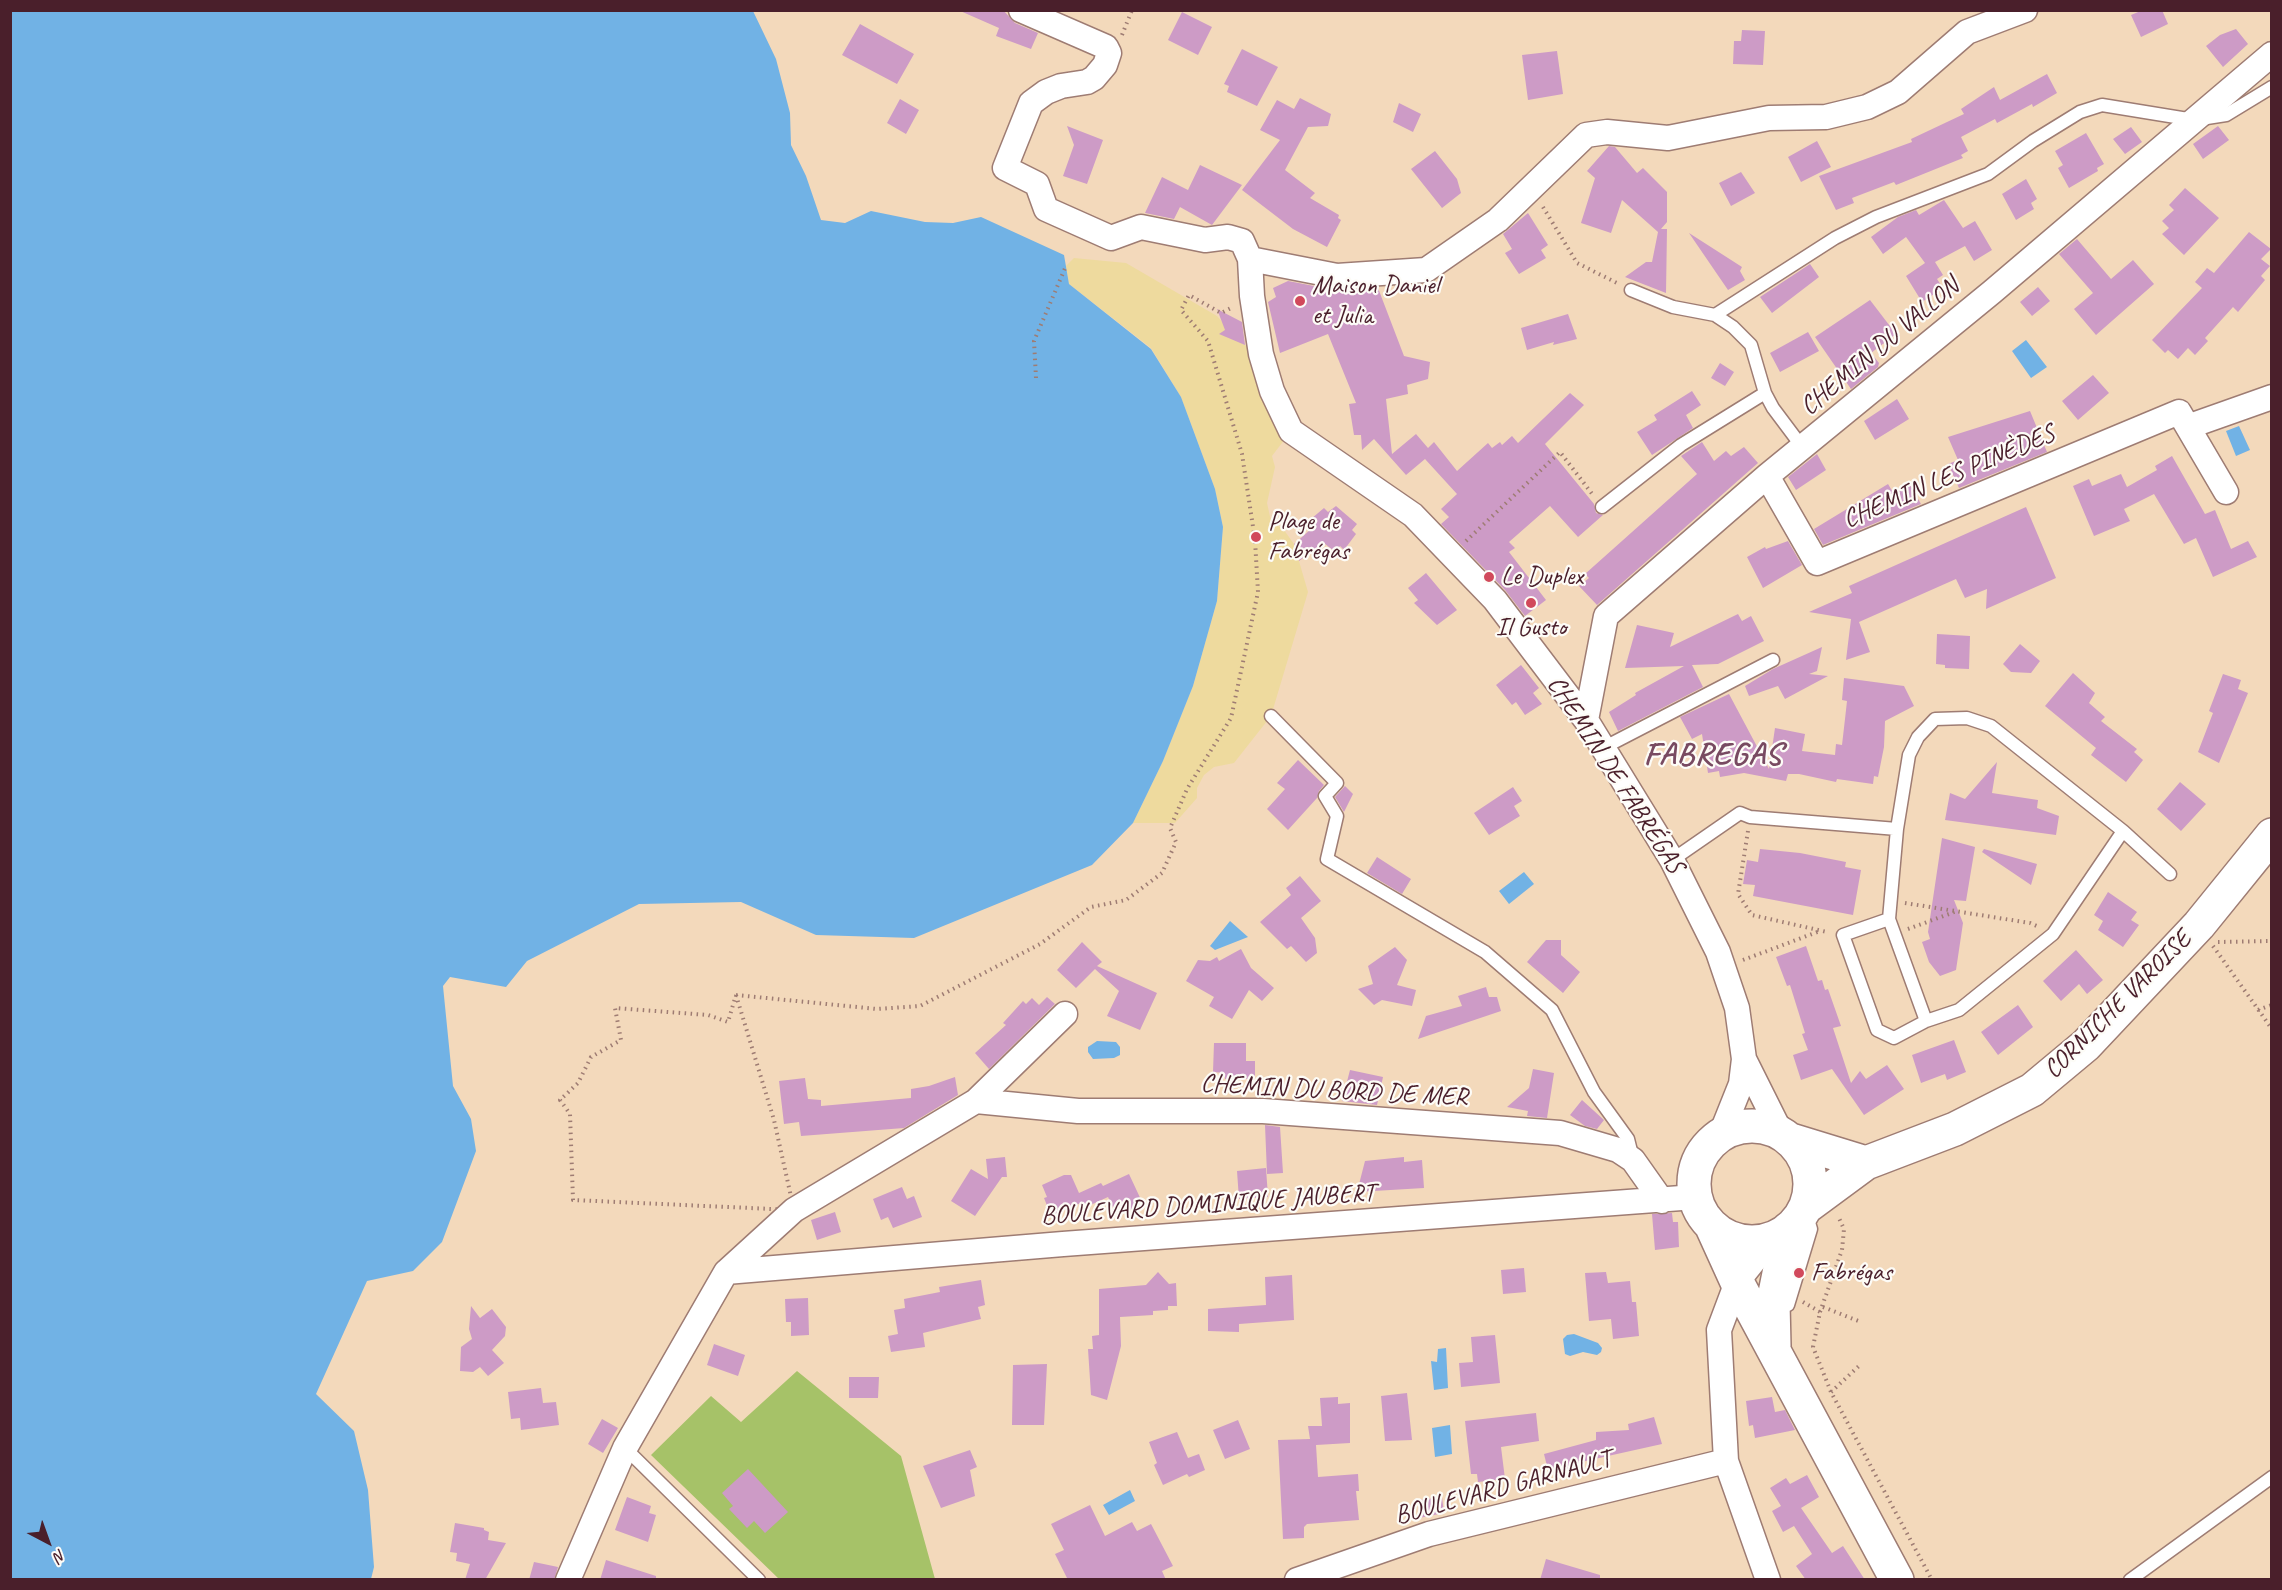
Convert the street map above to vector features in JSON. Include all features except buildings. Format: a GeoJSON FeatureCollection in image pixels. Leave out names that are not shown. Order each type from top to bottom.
{"type":"FeatureCollection","features":[{"type":"Feature","properties":{"kind":"street"},"geometry":{"type":"LineString","coordinates":[[1021,10],[1106,46],[1109,53],[1105,65],[1094,78],[1087,82],[1061,86],[1046,92],[1031,103],[1005,168],[1037,184],[1046,209],[1111,238],[1141,227],[1205,240],[1228,237],[1246,250],[1337,276],[1426,270],[1498,220],[1586,135],[1606,132],[1668,138],[1769,118],[1826,117],[1867,107],[1898,92],[1967,32],[2025,10]]}},
{"type":"Feature","properties":{"kind":"street","name":"CHEMIN DU VALLON"},"geometry":{"type":"LineString","coordinates":[[1586,720],[1606,616],[1767,477],[2271,54]]}},
{"type":"Feature","properties":{"kind":"street","name":"CHEMIN DE FABRÉGAS"},"geometry":{"type":"LineString","coordinates":[[1246,250],[1261,354],[1272,391],[1291,431],[1413,515],[1494,600],[1586,720],[1672,860],[1723,968],[1737,1008],[1744,1059],[1741,1084],[1721,1134]]}},
{"type":"Feature","properties":{"kind":"street"},"geometry":{"type":"LineString","coordinates":[[2226,492],[2190,426],[2271,397]]}},
{"type":"Feature","properties":{"kind":"street","name":"CHEMIN LES PINÈDES"},"geometry":{"type":"LineString","coordinates":[[1767,477],[1817,564],[2179,412],[2190,426]]}},
{"type":"Feature","properties":{"kind":"street","name":"CORNICHE VAROISE"},"geometry":{"type":"LineString","coordinates":[[1797,1217],[1866,1163],[1955,1129],[2032,1090],[2086,1045],[2199,925],[2271,835]]}},
{"type":"Feature","properties":{"kind":"street"},"geometry":{"type":"LineString","coordinates":[[568,1580],[625,1448],[726,1272],[794,1210],[976,1101],[1065,1014]]}},
{"type":"Feature","properties":{"kind":"street","name":"CHEMIN DE FABRÉGAS"},"geometry":{"type":"LineString","coordinates":[[1744,1059],[1786,1136]]}},
{"type":"Feature","properties":{"kind":"street","name":"CHEMIN DU BORD DE MER"},"geometry":{"type":"LineString","coordinates":[[976,1101],[1078,1111],[1263,1111],[1560,1133],[1618,1149],[1633,1160],[1662,1201]]}},
{"type":"Feature","properties":{"kind":"street"},"geometry":{"type":"LineString","coordinates":[[1797,1217],[1757,1242],[1733,1239],[1713,1227],[1705,1218],[1695,1197],[1693,1183],[1698,1161],[1710,1143],[1721,1134],[1741,1126],[1761,1126],[1866,1163]]}},
{"type":"Feature","properties":{"kind":"street"},"geometry":{"type":"LineString","coordinates":[[1774,1352],[1773,1304],[1797,1217],[1809,1194],[1807,1165],[1786,1136]]}},
{"type":"Feature","properties":{"kind":"street","name":"BOULEVARD DOMINIQUE JAUBERT"},"geometry":{"type":"LineString","coordinates":[[726,1272],[1075,1243],[1695,1197]]}},
{"type":"Feature","properties":{"kind":"street"},"geometry":{"type":"LineString","coordinates":[[1768,1580],[1726,1461],[1719,1330],[1737,1282],[1761,1252],[1797,1217]]}},
{"type":"Feature","properties":{"kind":"street"},"geometry":{"type":"LineString","coordinates":[[1713,1227],[1737,1282],[1897,1580]]}},
{"type":"Feature","properties":{"kind":"street","name":"BOULEVARD GARNAULT"},"geometry":{"type":"LineString","coordinates":[[1297,1580],[1429,1534],[1726,1461]]}},
{"type":"Feature","properties":{"kind":"lane"},"geometry":{"type":"LineString","coordinates":[[1714,315],[1835,238],[1876,217],[1988,174],[2033,141],[2080,112],[2102,105],[2194,120],[2226,114],[2271,87]]}},
{"type":"Feature","properties":{"kind":"lane"},"geometry":{"type":"LineString","coordinates":[[1631,290],[1673,307],[1714,315],[1733,327],[1751,345],[1765,393],[1773,408],[1803,448]]}},
{"type":"Feature","properties":{"kind":"lane"},"geometry":{"type":"LineString","coordinates":[[1602,507],[1682,445],[1765,393]]}},
{"type":"Feature","properties":{"kind":"lane"},"geometry":{"type":"LineString","coordinates":[[1603,748],[1773,660]]}},
{"type":"Feature","properties":{"kind":"lane"},"geometry":{"type":"LineString","coordinates":[[1271,716],[1337,783],[1325,796],[1337,816],[1327,859],[1485,952],[1551,1010],[1594,1092],[1628,1139],[1633,1160]]}},
{"type":"Feature","properties":{"kind":"lane"},"geometry":{"type":"LineString","coordinates":[[1926,1021],[1889,920],[1897,829],[1909,754],[1918,737],[1935,720],[1967,718],[1992,726],[2123,831],[2170,874]]}},
{"type":"Feature","properties":{"kind":"lane"},"geometry":{"type":"LineString","coordinates":[[1672,860],[1740,813],[1750,817],[1897,829]]}},
{"type":"Feature","properties":{"kind":"lane"},"geometry":{"type":"LineString","coordinates":[[1889,920],[1843,935],[1877,1030],[1894,1038],[1926,1021],[1959,1010],[2053,934],[2123,831]]}},
{"type":"Feature","properties":{"kind":"lane"},"geometry":{"type":"LineString","coordinates":[[625,1448],[759,1580]]}},
{"type":"Feature","properties":{"kind":"lane"},"geometry":{"type":"LineString","coordinates":[[2130,1580],[2271,1477]]}},
{"type":"Feature","properties":{"kind":"path"},"geometry":{"type":"LineString","coordinates":[[1531,188],[1577,263],[1631,290]]}},
{"type":"Feature","properties":{"kind":"path"},"geometry":{"type":"LineString","coordinates":[[1036,378],[1034,341],[1066,266]]}},
{"type":"Feature","properties":{"kind":"path"},"geometry":{"type":"LineString","coordinates":[[736,995],[877,1009],[920,1006],[1040,944],[1091,907],[1126,900],[1162,873],[1176,842],[1170,828],[1178,808],[1187,789],[1231,718],[1258,592],[1255,540],[1242,454],[1208,341],[1181,310],[1189,295],[1221,313],[1252,296]]}},
{"type":"Feature","properties":{"kind":"path"},"geometry":{"type":"LineString","coordinates":[[1452,554],[1560,452],[1602,507]]}},
{"type":"Feature","properties":{"kind":"path"},"geometry":{"type":"LineString","coordinates":[[1750,817],[1738,894],[1752,915],[1843,935]]}},
{"type":"Feature","properties":{"kind":"path"},"geometry":{"type":"LineString","coordinates":[[1891,901],[2030,923],[2053,934]]}},
{"type":"Feature","properties":{"kind":"path"},"geometry":{"type":"LineString","coordinates":[[1895,933],[1958,911]]}},
{"type":"Feature","properties":{"kind":"path"},"geometry":{"type":"LineString","coordinates":[[1723,968],[1821,930]]}},
{"type":"Feature","properties":{"kind":"path"},"geometry":{"type":"LineString","coordinates":[[2271,940],[2211,943],[2271,1029]]}},
{"type":"Feature","properties":{"kind":"path"},"geometry":{"type":"LineString","coordinates":[[736,995],[774,1120],[794,1210],[573,1200],[570,1114],[560,1100],[578,1083],[591,1057],[621,1040],[615,1008],[708,1015],[728,1022],[736,995]]}},
{"type":"Feature","properties":{"kind":"path"},"geometry":{"type":"LineString","coordinates":[[2258,1010],[2271,1005]]}},
{"type":"Feature","properties":{"kind":"path"},"geometry":{"type":"LineString","coordinates":[[1797,1217],[1844,1229],[1842,1250],[1822,1309],[1813,1347],[1831,1392],[1932,1580]]}},
{"type":"Feature","properties":{"kind":"path"},"geometry":{"type":"LineString","coordinates":[[1804,1302],[1861,1322]]}},
{"type":"Feature","properties":{"kind":"path"},"geometry":{"type":"LineString","coordinates":[[1831,1392],[1860,1365]]}},
{"type":"Feature","properties":{"kind":"green space"},"geometry":{"type":"Polygon","coordinates":[[[797,1371],[901,1456],[935,1579],[779,1579],[651,1455],[711,1396],[741,1422],[797,1371]]]}},
{"type":"Feature","properties":{"kind":"sand","name":"Plage de Fabrégas"},"geometry":{"type":"Polygon","coordinates":[[[1074,258],[1126,263],[1217,316],[1243,344],[1261,354],[1291,431],[1272,456],[1275,467],[1267,503],[1271,521],[1284,530],[1294,544],[1308,592],[1271,716],[1234,763],[1214,767],[1204,775],[1197,788],[1197,798],[1175,823],[1133,823],[1163,761],[1193,686],[1217,601],[1223,527],[1215,489],[1181,397],[1151,348],[1069,284],[1066,266],[1074,258]]]}},
{"type":"Feature","properties":{"kind":"water"},"geometry":{"type":"Polygon","coordinates":[[[11,10],[753,11],[776,59],[790,113],[791,145],[806,176],[821,220],[845,223],[871,211],[925,222],[953,223],[981,217],[1064,255],[1069,284],[1151,349],[1181,397],[1215,489],[1223,527],[1217,601],[1193,686],[1163,761],[1133,823],[1092,865],[914,938],[816,935],[741,902],[639,904],[527,961],[506,987],[450,977],[443,986],[453,1086],[471,1119],[476,1151],[442,1242],[413,1271],[367,1281],[316,1394],[354,1431],[368,1490],[374,1567],[371,1579],[11,1579],[11,10]]]}},
{"type":"Feature","properties":{"kind":"water"},"geometry":{"type":"Polygon","coordinates":[[[2026,340],[2047,367],[2031,378],[2012,351],[2026,340]]]}},
{"type":"Feature","properties":{"kind":"water"},"geometry":{"type":"Polygon","coordinates":[[[2239,426],[2250,450],[2236,456],[2226,431],[2239,426]]]}},
{"type":"Feature","properties":{"kind":"water"},"geometry":{"type":"Polygon","coordinates":[[[1524,872],[1534,884],[1509,904],[1499,891],[1524,872]]]}},
{"type":"Feature","properties":{"kind":"water"},"geometry":{"type":"Polygon","coordinates":[[[1230,921],[1248,937],[1215,950],[1210,946],[1230,921]]]}},
{"type":"Feature","properties":{"kind":"water"},"geometry":{"type":"Polygon","coordinates":[[[1097,1041],[1116,1042],[1120,1047],[1120,1055],[1114,1058],[1093,1059],[1088,1052],[1088,1047],[1097,1041]]]}},
{"type":"Feature","properties":{"kind":"water"},"geometry":{"type":"Polygon","coordinates":[[[1574,1334],[1598,1343],[1602,1348],[1601,1352],[1597,1355],[1583,1352],[1570,1356],[1565,1354],[1563,1339],[1567,1335],[1574,1334]]]}},
{"type":"Feature","properties":{"kind":"water"},"geometry":{"type":"Polygon","coordinates":[[[1446,1348],[1448,1388],[1434,1390],[1431,1361],[1437,1362],[1438,1349],[1446,1348]]]}},
{"type":"Feature","properties":{"kind":"water"},"geometry":{"type":"Polygon","coordinates":[[[1450,1425],[1452,1454],[1435,1457],[1432,1428],[1450,1425]]]}},
{"type":"Feature","properties":{"kind":"water"},"geometry":{"type":"Polygon","coordinates":[[[1130,1490],[1135,1501],[1109,1515],[1103,1505],[1130,1490]]]}},
{"type":"Feature","properties":{"kind":"place","name":"Maison Daniel et Julia"},"geometry":{"type":"Point","coordinates":[1300,301]}},
{"type":"Feature","properties":{"kind":"place","name":"Plage de Fabrégas"},"geometry":{"type":"Point","coordinates":[1256,537]}},
{"type":"Feature","properties":{"kind":"place","name":"Le Duplex"},"geometry":{"type":"Point","coordinates":[1489,577]}},
{"type":"Feature","properties":{"kind":"place","name":"Il Gusto"},"geometry":{"type":"Point","coordinates":[1531,603]}},
{"type":"Feature","properties":{"kind":"place","name":"Fabrégas"},"geometry":{"type":"Point","coordinates":[1799,1273]}},
{"type":"Feature","properties":{"kind":"district","name":"FABREGAS"},"geometry":{"type":"Point","coordinates":[1713,756]}}]}
